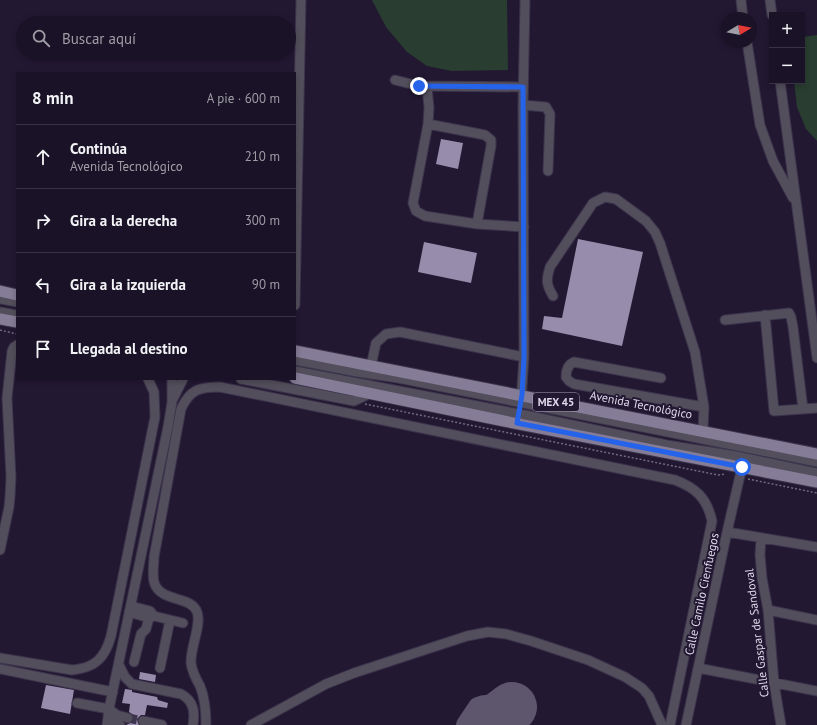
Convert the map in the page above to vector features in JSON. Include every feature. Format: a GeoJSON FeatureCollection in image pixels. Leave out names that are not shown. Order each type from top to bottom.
{"type":"FeatureCollection","features":[{"type":"Feature","properties":{"kind":"main road"},"geometry":{"type":"LineString","coordinates":[[0,291],[16,295]]}},
{"type":"Feature","properties":{"kind":"main road"},"geometry":{"type":"LineString","coordinates":[[0,319],[16,322]]}},
{"type":"Feature","properties":{"kind":"main road","name":"Avenida Tecnológico"},"geometry":{"type":"LineString","coordinates":[[296,351],[522,399],[703,431],[817,454]]}},
{"type":"Feature","properties":{"kind":"main road","name":"MEX 45"},"geometry":{"type":"LineString","coordinates":[[296,378],[369,394],[518,419],[741,472],[817,482]]}},
{"type":"Feature","properties":{"kind":"street"},"geometry":{"type":"LineString","coordinates":[[296,254],[301,0]]}},
{"type":"Feature","properties":{"kind":"street"},"geometry":{"type":"LineString","coordinates":[[518,419],[522,399],[524,357],[523,87],[525,0]]}},
{"type":"Feature","properties":{"kind":"street"},"geometry":{"type":"LineString","coordinates":[[741,0],[743,12]]}},
{"type":"Feature","properties":{"kind":"street"},"geometry":{"type":"LineString","coordinates":[[770,0],[772,12]]}},
{"type":"Feature","properties":{"kind":"street"},"geometry":{"type":"LineString","coordinates":[[748,48],[760,125],[773,160],[796,203]]}},
{"type":"Feature","properties":{"kind":"street"},"geometry":{"type":"LineString","coordinates":[[396,80],[409,85],[427,87],[523,87]]}},
{"type":"Feature","properties":{"kind":"street"},"geometry":{"type":"LineString","coordinates":[[780,84],[817,358]]}},
{"type":"Feature","properties":{"kind":"street"},"geometry":{"type":"LineString","coordinates":[[427,87],[429,108],[428,124],[413,202],[416,211],[425,216],[477,224],[524,227]]}},
{"type":"Feature","properties":{"kind":"street"},"geometry":{"type":"LineString","coordinates":[[523,105],[546,107],[550,114],[548,171]]}},
{"type":"Feature","properties":{"kind":"street"},"geometry":{"type":"LineString","coordinates":[[428,124],[485,135],[491,140],[477,224]]}},
{"type":"Feature","properties":{"kind":"street"},"geometry":{"type":"LineString","coordinates":[[553,296],[547,286],[547,277],[550,266],[593,203],[605,197],[616,199],[646,221],[655,232],[660,244],[695,352],[704,406],[703,431]]}},
{"type":"Feature","properties":{"kind":"street"},"geometry":{"type":"LineString","coordinates":[[0,299],[16,302]]}},
{"type":"Feature","properties":{"kind":"street"},"geometry":{"type":"LineString","coordinates":[[0,312],[16,315]]}},
{"type":"Feature","properties":{"kind":"street"},"geometry":{"type":"LineString","coordinates":[[725,320],[786,313],[790,314],[793,327],[803,409]]}},
{"type":"Feature","properties":{"kind":"street"},"geometry":{"type":"LineString","coordinates":[[765,315],[774,411],[817,408]]}},
{"type":"Feature","properties":{"kind":"street"},"geometry":{"type":"LineString","coordinates":[[371,366],[376,343],[386,334],[400,332],[524,357]]}},
{"type":"Feature","properties":{"kind":"street"},"geometry":{"type":"LineString","coordinates":[[0,550],[10,502],[11,477],[7,398],[12,351],[16,346]]}},
{"type":"Feature","properties":{"kind":"street"},"geometry":{"type":"LineString","coordinates":[[296,360],[357,372],[522,399],[817,462]]}},
{"type":"Feature","properties":{"kind":"street"},"geometry":{"type":"LineString","coordinates":[[661,378],[574,362],[567,368],[566,377],[574,384],[704,406]]}},
{"type":"Feature","properties":{"kind":"street"},"geometry":{"type":"LineString","coordinates":[[296,371],[518,419],[736,456],[817,474]]}},
{"type":"Feature","properties":{"kind":"street"},"geometry":{"type":"LineString","coordinates":[[0,658],[80,670],[101,659],[107,651],[155,417],[154,392],[148,380]]}},
{"type":"Feature","properties":{"kind":"street"},"geometry":{"type":"LineString","coordinates":[[108,717],[172,402],[172,380]]}},
{"type":"Feature","properties":{"kind":"street"},"geometry":{"type":"LineString","coordinates":[[172,402],[182,380]]}},
{"type":"Feature","properties":{"kind":"street"},"geometry":{"type":"LineString","coordinates":[[246,380],[354,401],[369,394]]}},
{"type":"Feature","properties":{"kind":"street"},"geometry":{"type":"LineString","coordinates":[[206,725],[202,694],[191,664],[199,621],[198,612],[193,606],[185,601],[172,598],[158,589],[153,574],[154,557],[184,401],[190,394],[207,387],[220,387],[675,480],[686,484],[697,491],[704,499],[710,511],[712,521],[670,725]]}},
{"type":"Feature","properties":{"kind":"street","name":"Calle Camilo Cienfuegos"},"geometry":{"type":"LineString","coordinates":[[686,725],[741,472]]}},
{"type":"Feature","properties":{"kind":"street"},"geometry":{"type":"LineString","coordinates":[[727,532],[817,546]]}},
{"type":"Feature","properties":{"kind":"street","name":"Calle Gaspar de Sandoval"},"geometry":{"type":"LineString","coordinates":[[761,538],[760,555],[762,578],[768,610],[774,683],[781,725]]}},
{"type":"Feature","properties":{"kind":"street"},"geometry":{"type":"LineString","coordinates":[[130,609],[152,617],[183,623]]}},
{"type":"Feature","properties":{"kind":"street"},"geometry":{"type":"LineString","coordinates":[[768,610],[817,620]]}},
{"type":"Feature","properties":{"kind":"street"},"geometry":{"type":"LineString","coordinates":[[134,662],[141,634],[146,629],[152,617]]}},
{"type":"Feature","properties":{"kind":"street"},"geometry":{"type":"LineString","coordinates":[[160,668],[170,620]]}},
{"type":"Feature","properties":{"kind":"street"},"geometry":{"type":"LineString","coordinates":[[251,725],[326,684],[354,673],[467,636],[488,632],[506,634],[531,641],[588,660],[626,677],[642,688],[649,696],[662,725]]}},
{"type":"Feature","properties":{"kind":"street"},"geometry":{"type":"LineString","coordinates":[[118,665],[125,677],[132,684],[181,694],[187,697],[194,710],[193,725]]}},
{"type":"Feature","properties":{"kind":"street"},"geometry":{"type":"LineString","coordinates":[[698,668],[817,691]]}},
{"type":"Feature","properties":{"kind":"street"},"geometry":{"type":"LineString","coordinates":[[0,669],[113,692]]}},
{"type":"Feature","properties":{"kind":"street"},"geometry":{"type":"LineString","coordinates":[[77,703],[108,717],[120,725]]}},
{"type":"Feature","properties":{"kind":"street"},"geometry":{"type":"LineString","coordinates":[[108,717],[119,716],[128,718]]}},
{"type":"Feature","properties":{"kind":"street"},"geometry":{"type":"LineString","coordinates":[[143,721],[162,725]]}},
{"type":"Feature","properties":{"kind":"path"},"geometry":{"type":"LineString","coordinates":[[0,330],[16,334]]}},
{"type":"Feature","properties":{"kind":"path"},"geometry":{"type":"LineString","coordinates":[[354,401],[362,404],[718,475],[725,474]]}},
{"type":"Feature","properties":{"kind":"path"},"geometry":{"type":"LineString","coordinates":[[741,472],[817,492]]}},
{"type":"Feature","properties":{"kind":"green space"},"geometry":{"type":"Polygon","coordinates":[[[372,0],[507,0],[508,70],[452,71],[427,66],[407,52],[386,27],[372,0]]]}},
{"type":"Feature","properties":{"kind":"green space"},"geometry":{"type":"Polygon","coordinates":[[[817,35],[817,141],[806,129],[797,107],[794,84],[805,84],[805,37],[817,35]]]}},
{"type":"Feature","properties":{"kind":"building"},"geometry":{"type":"Polygon","coordinates":[[[441,139],[463,143],[458,169],[436,164],[441,139]]]}},
{"type":"Feature","properties":{"kind":"building"},"geometry":{"type":"Polygon","coordinates":[[[578,239],[643,252],[622,346],[542,329],[544,316],[562,318],[578,239]]]}},
{"type":"Feature","properties":{"kind":"building"},"geometry":{"type":"Polygon","coordinates":[[[424,242],[477,253],[471,283],[418,272],[424,242]]]}},
{"type":"Feature","properties":{"kind":"building"},"geometry":{"type":"Polygon","coordinates":[[[140,672],[156,675],[155,682],[139,679],[140,672]]]}},
{"type":"Feature","properties":{"kind":"building"},"geometry":{"type":"Polygon","coordinates":[[[46,685],[74,690],[70,714],[41,708],[46,685]]]}},
{"type":"Feature","properties":{"kind":"building"},"geometry":{"type":"Polygon","coordinates":[[[125,689],[132,690],[132,692],[157,697],[158,700],[168,703],[167,708],[147,705],[145,715],[141,715],[137,719],[139,725],[126,725],[132,722],[134,717],[129,712],[130,704],[122,703],[125,689]]]}},
{"type":"Feature","properties":{"kind":"taxiway"},"geometry":{"type":"LineString","coordinates":[[466,725],[478,707],[483,705],[497,708],[503,715],[504,725]]}},
{"type":"Feature","properties":{"kind":"runway"},"geometry":{"type":"LineString","coordinates":[[488,725],[512,707]]}},
{"type":"Feature","properties":{"kind":"tunnel"},"geometry":{"type":"LineString","coordinates":[[128,718],[143,721]]}},
{"type":"Feature","properties":{"kind":"route"},"geometry":{"type":"LineString","coordinates":[[419,86],[523,87],[524,357],[522,395],[517,423],[742,467]]}}]}
